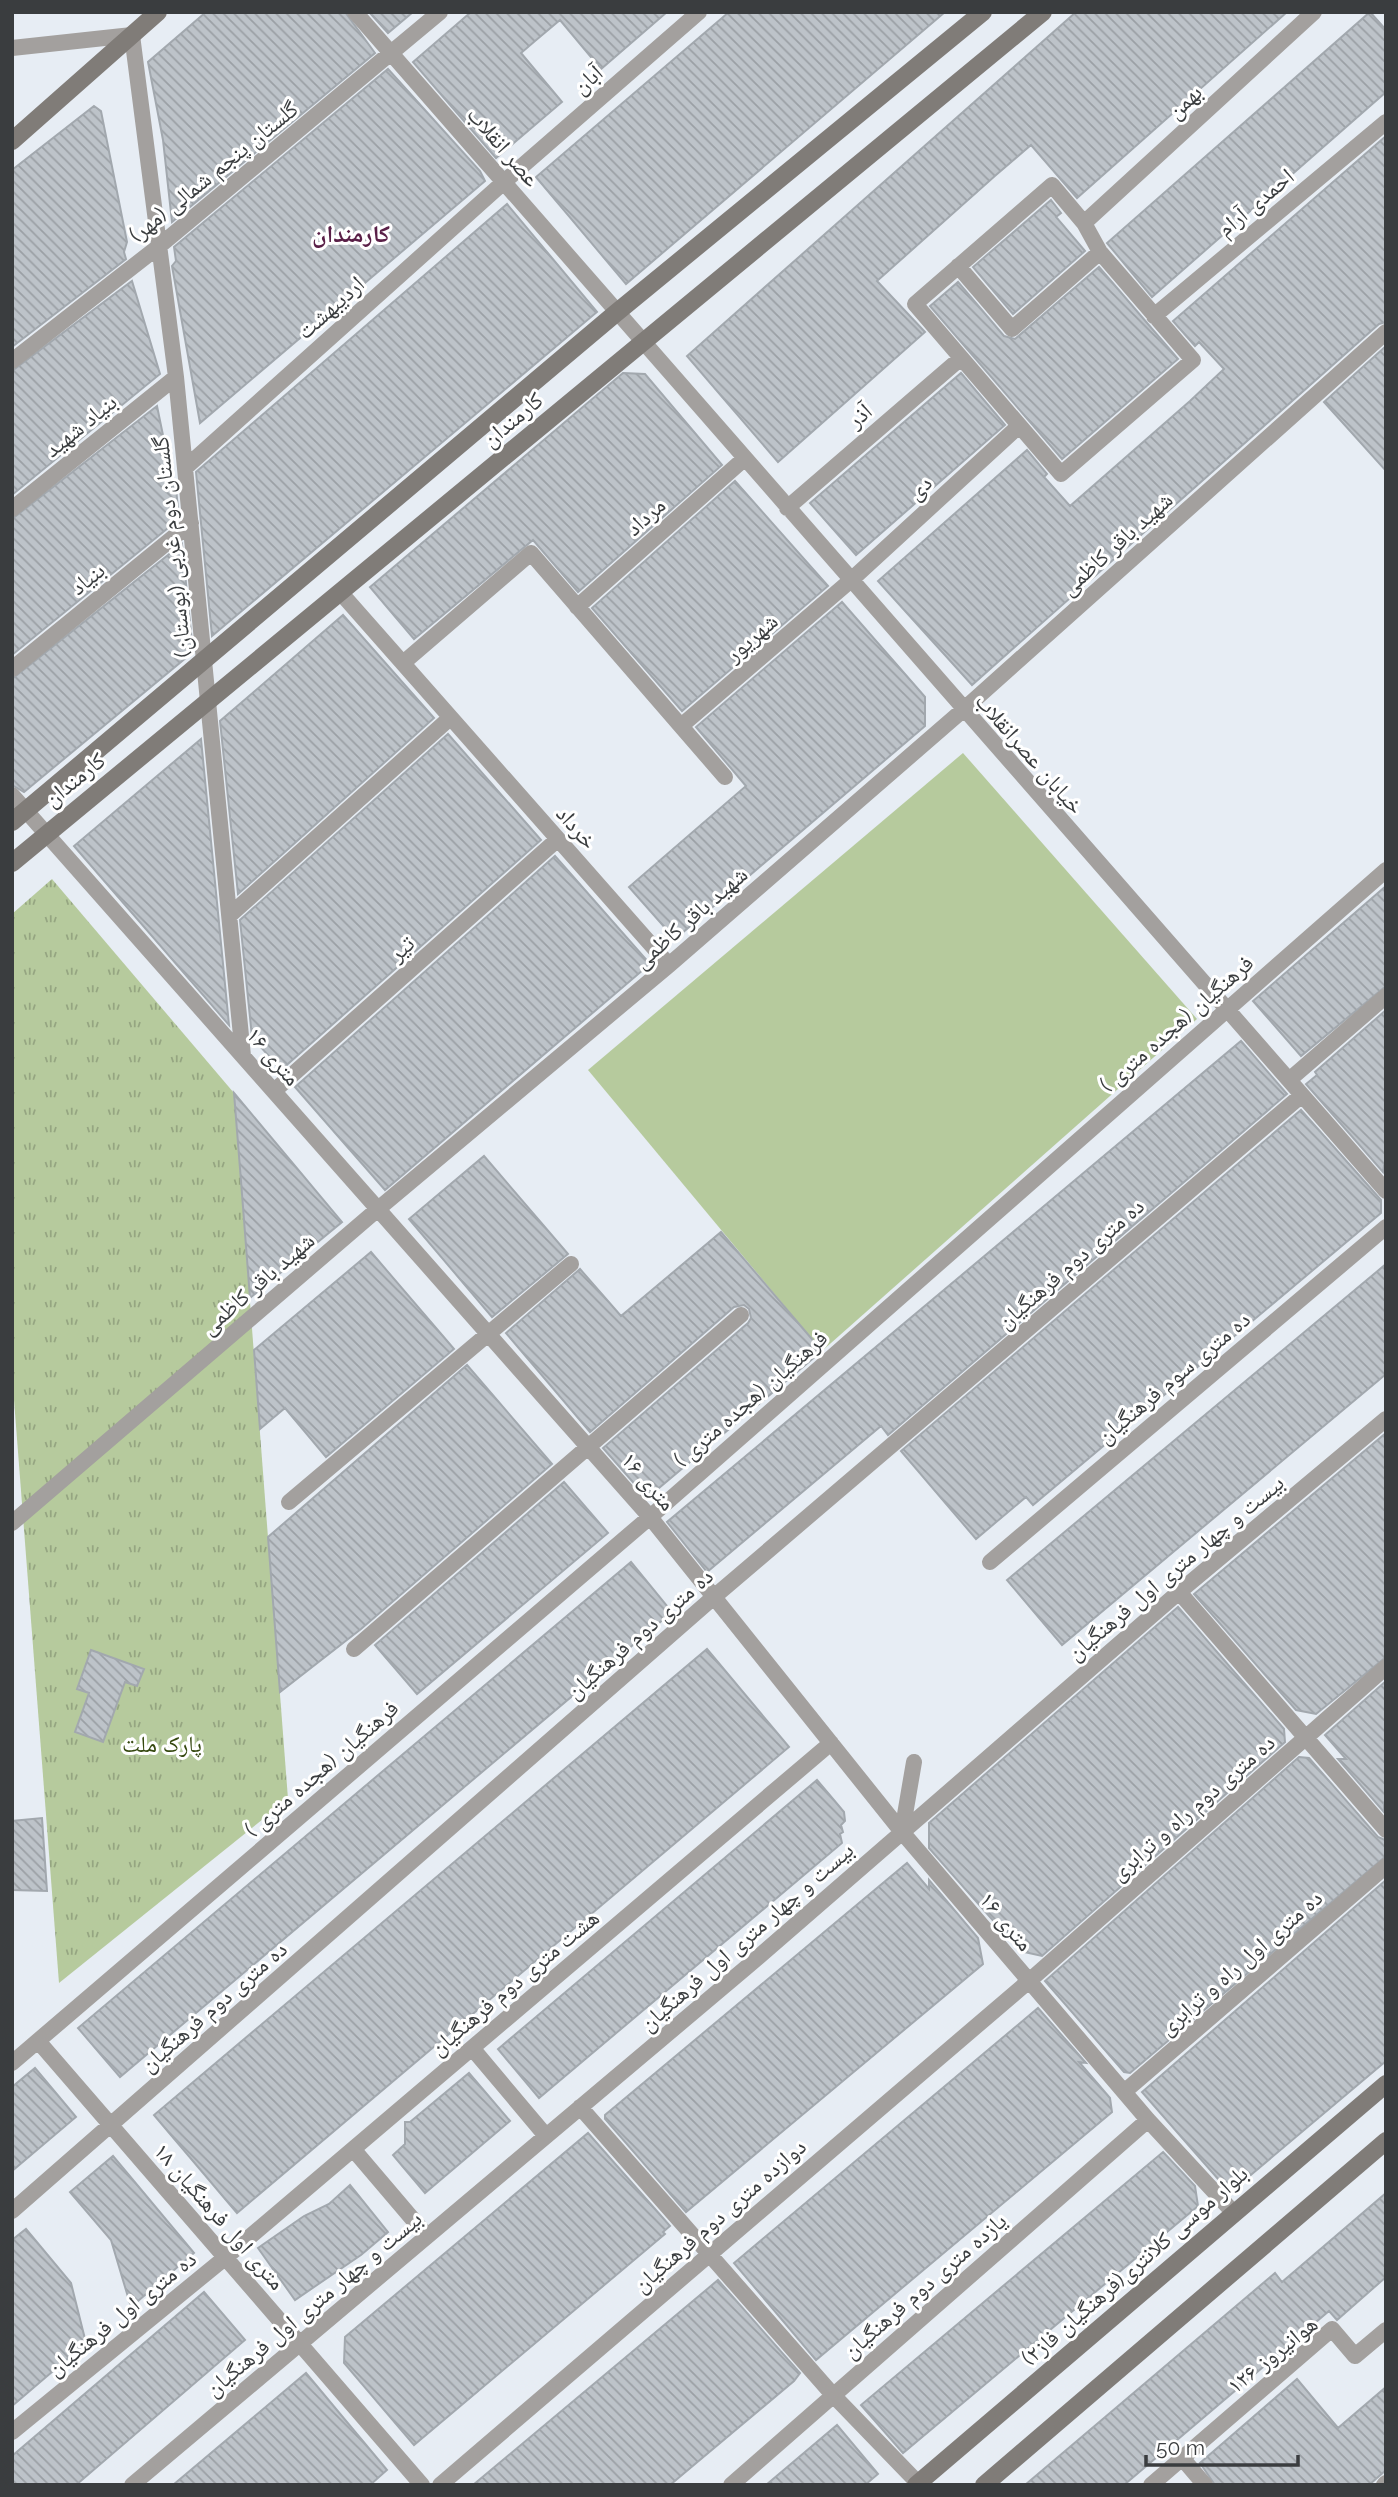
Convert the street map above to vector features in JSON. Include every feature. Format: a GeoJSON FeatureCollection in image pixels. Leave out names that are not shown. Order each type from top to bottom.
{"type":"FeatureCollection","features":[{"type":"Feature","properties":{"kind":"main road"},"geometry":{"type":"LineString","coordinates":[[12,141],[158,12]]}},
{"type":"Feature","properties":{"kind":"main road","name":"کارمندان"},"geometry":{"type":"LineString","coordinates":[[19,817],[616,313],[983,12]]}},
{"type":"Feature","properties":{"kind":"main road","name":"کارمندان"},"geometry":{"type":"LineString","coordinates":[[12,863],[1042,12]]}},
{"type":"Feature","properties":{"kind":"main road","name":"بلوار موسی کلانتری(فرهنگیان فاز۲)"},"geometry":{"type":"LineString","coordinates":[[917,2484],[1386,2084]]}},
{"type":"Feature","properties":{"kind":"main road"},"geometry":{"type":"LineString","coordinates":[[984,2485],[1386,2141]]}},
{"type":"Feature","properties":{"kind":"street","name":"عصر انقلاب"},"geometry":{"type":"LineString","coordinates":[[355,12],[643,342]]}},
{"type":"Feature","properties":{"kind":"street","name":"گلستان پنجم شمالی (مهر)"},"geometry":{"type":"LineString","coordinates":[[12,361],[158,247],[440,12]]}},
{"type":"Feature","properties":{"kind":"street","name":"آبان"},"geometry":{"type":"LineString","coordinates":[[505,181],[699,12]]}},
{"type":"Feature","properties":{"kind":"street","name":"بهمن"},"geometry":{"type":"LineString","coordinates":[[1084,223],[1314,12]]}},
{"type":"Feature","properties":{"kind":"street"},"geometry":{"type":"LineString","coordinates":[[12,48],[132,35]]}},
{"type":"Feature","properties":{"kind":"street","name":"گلستان دوم غربی (بوستان)"},"geometry":{"type":"LineString","coordinates":[[132,35],[186,468],[243,1056]]}},
{"type":"Feature","properties":{"kind":"street","name":"احمدی آرام"},"geometry":{"type":"LineString","coordinates":[[1154,316],[1386,122]]}},
{"type":"Feature","properties":{"kind":"street","name":"اردیبهشت"},"geometry":{"type":"LineString","coordinates":[[186,468],[505,181]]}},
{"type":"Feature","properties":{"kind":"street"},"geometry":{"type":"LineString","coordinates":[[1052,185],[1084,223],[1100,252],[1193,360],[1062,474],[915,304],[1052,185]]}},
{"type":"Feature","properties":{"kind":"street"},"geometry":{"type":"LineString","coordinates":[[958,266],[1012,329],[1100,252]]}},
{"type":"Feature","properties":{"kind":"street","name":"شهید باقر کاظمی"},"geometry":{"type":"LineString","coordinates":[[12,1523],[378,1209],[669,965],[963,710],[1386,332]]}},
{"type":"Feature","properties":{"kind":"street","name":"خیابان عصرانقلاب"},"geometry":{"type":"LineString","coordinates":[[643,342],[850,582],[1386,1191]]}},
{"type":"Feature","properties":{"kind":"street","name":"آذر"},"geometry":{"type":"LineString","coordinates":[[787,508],[961,358]]}},
{"type":"Feature","properties":{"kind":"street","name":"بنیاد شهید"},"geometry":{"type":"LineString","coordinates":[[12,509],[176,377]]}},
{"type":"Feature","properties":{"kind":"street","name":"دی"},"geometry":{"type":"LineString","coordinates":[[850,582],[1019,426]]}},
{"type":"Feature","properties":{"kind":"street","name":"مرداد"},"geometry":{"type":"LineString","coordinates":[[577,607],[744,459]]}},
{"type":"Feature","properties":{"kind":"street","name":"بنیاد"},"geometry":{"type":"LineString","coordinates":[[12,669],[191,523]]}},
{"type":"Feature","properties":{"kind":"street"},"geometry":{"type":"LineString","coordinates":[[402,663],[531,553],[725,777]]}},
{"type":"Feature","properties":{"kind":"street","name":"شهریور"},"geometry":{"type":"LineString","coordinates":[[681,726],[850,582]]}},
{"type":"Feature","properties":{"kind":"street","name":"خرداد"},"geometry":{"type":"LineString","coordinates":[[340,592],[669,965]]}},
{"type":"Feature","properties":{"kind":"street"},"geometry":{"type":"LineString","coordinates":[[230,915],[450,718]]}},
{"type":"Feature","properties":{"kind":"street","name":"۱۶ متری"},"geometry":{"type":"LineString","coordinates":[[12,795],[19,817],[47,834],[650,1517],[902,1832],[1148,2120],[1233,2212]]}},
{"type":"Feature","properties":{"kind":"street","name":"تیر"},"geometry":{"type":"LineString","coordinates":[[274,1091],[558,839]]}},
{"type":"Feature","properties":{"kind":"street","name":"فرهنگیان (هجده متری )"},"geometry":{"type":"LineString","coordinates":[[12,2063],[650,1517],[1386,870]]}},
{"type":"Feature","properties":{"kind":"street"},"geometry":{"type":"LineString","coordinates":[[1289,1080],[1386,996]]}},
{"type":"Feature","properties":{"kind":"street","name":"ده متری دوم فرهنگیان"},"geometry":{"type":"LineString","coordinates":[[12,2211],[715,1597],[1302,1095]]}},
{"type":"Feature","properties":{"kind":"street","name":"ده متری سوم فرهنگیان"},"geometry":{"type":"LineString","coordinates":[[990,1562],[1386,1227]]}},
{"type":"Feature","properties":{"kind":"street"},"geometry":{"type":"LineString","coordinates":[[289,1502],[571,1264]]}},
{"type":"Feature","properties":{"kind":"street"},"geometry":{"type":"LineString","coordinates":[[354,1649],[741,1315]]}},
{"type":"Feature","properties":{"kind":"street","name":"بیست و چهار متری اول فرهنگیان"},"geometry":{"type":"LineString","coordinates":[[132,2485],[546,2136],[1179,1592],[1386,1419]]}},
{"type":"Feature","properties":{"kind":"street"},"geometry":{"type":"LineString","coordinates":[[1179,1592],[1386,1830]]}},
{"type":"Feature","properties":{"kind":"street","name":"ده متری دوم راه و ترابری"},"geometry":{"type":"LineString","coordinates":[[1029,1981],[1386,1667]]}},
{"type":"Feature","properties":{"kind":"street","name":"هشت متری دوم فرهنگیان"},"geometry":{"type":"LineString","coordinates":[[226,2256],[831,1743]]}},
{"type":"Feature","properties":{"kind":"street"},"geometry":{"type":"LineString","coordinates":[[902,1832],[914,1762]]}},
{"type":"Feature","properties":{"kind":"street","name":"ده متری اول راه و ترابری"},"geometry":{"type":"LineString","coordinates":[[1124,2092],[1386,1866]]}},
{"type":"Feature","properties":{"kind":"street","name":"دوازده متری دوم فرهنگیان"},"geometry":{"type":"LineString","coordinates":[[440,2485],[1029,1981]]}},
{"type":"Feature","properties":{"kind":"street","name":"۱۸ متری اول فرهنگیان"},"geometry":{"type":"LineString","coordinates":[[38,2041],[422,2485]]}},
{"type":"Feature","properties":{"kind":"street"},"geometry":{"type":"LineString","coordinates":[[472,2048],[546,2136]]}},
{"type":"Feature","properties":{"kind":"street"},"geometry":{"type":"LineString","coordinates":[[580,2107],[834,2395],[917,2484]]}},
{"type":"Feature","properties":{"kind":"street","name":"یازده متری دوم فرهنگیان"},"geometry":{"type":"LineString","coordinates":[[731,2485],[1148,2120]]}},
{"type":"Feature","properties":{"kind":"street"},"geometry":{"type":"LineString","coordinates":[[353,2149],[427,2236]]}},
{"type":"Feature","properties":{"kind":"street","name":"ده متری اول فرهنگیان"},"geometry":{"type":"LineString","coordinates":[[12,2432],[226,2256]]}},
{"type":"Feature","properties":{"kind":"street","name":"هوانیروز ۱۲۶"},"geometry":{"type":"LineString","coordinates":[[1182,2458],[1332,2329],[1355,2356],[1386,2330]]}},
{"type":"Feature","properties":{"kind":"street"},"geometry":{"type":"LineString","coordinates":[[1151,2485],[1182,2458],[1205,2485]]}},
{"type":"Feature","properties":{"kind":"green space"},"geometry":{"type":"Polygon","coordinates":[[[963,753],[1197,1019],[822,1351],[588,1070],[963,753]]]}},
{"type":"Feature","properties":{"kind":"green space","name":"پارک ملت"},"geometry":{"type":"Polygon","coordinates":[[[52,879],[234,1093],[288,1799],[59,1983],[12,1374],[12,914],[52,879]]]}},
{"type":"Feature","properties":{"kind":"building"},"geometry":{"type":"Polygon","coordinates":[[[206,12],[345,12],[375,53],[172,222],[163,140],[148,62],[206,12]]]}},
{"type":"Feature","properties":{"kind":"building"},"geometry":{"type":"Polygon","coordinates":[[[369,12],[413,12],[388,33],[369,12]]]}},
{"type":"Feature","properties":{"kind":"building"},"geometry":{"type":"Polygon","coordinates":[[[471,12],[667,12],[601,69],[560,20],[535,41],[521,53],[562,102],[496,158],[413,62],[471,12]]]}},
{"type":"Feature","properties":{"kind":"building"},"geometry":{"type":"Polygon","coordinates":[[[729,12],[945,12],[626,284],[536,177],[729,12]]]}},
{"type":"Feature","properties":{"kind":"building"},"geometry":{"type":"Polygon","coordinates":[[[1076,12],[1287,12],[1077,198],[1031,145],[996,175],[877,281],[925,332],[778,462],[687,356],[1076,12]]]}},
{"type":"Feature","properties":{"kind":"building"},"geometry":{"type":"Polygon","coordinates":[[[1370,12],[1386,30],[1386,92],[1152,297],[1107,243],[1370,12]]]}},
{"type":"Feature","properties":{"kind":"building"},"geometry":{"type":"Polygon","coordinates":[[[388,69],[480,171],[485,181],[200,423],[172,266],[176,261],[174,247],[388,69]]]}},
{"type":"Feature","properties":{"kind":"building"},"geometry":{"type":"Polygon","coordinates":[[[94,106],[101,111],[127,242],[124,252],[126,259],[12,347],[12,170],[94,106]]]}},
{"type":"Feature","properties":{"kind":"building"},"geometry":{"type":"Polygon","coordinates":[[[1386,136],[1386,322],[1379,324],[972,685],[878,581],[1027,450],[1047,474],[1044,477],[1070,506],[1190,401],[1224,369],[1199,342],[1195,346],[1173,321],[1386,136]]]}},
{"type":"Feature","properties":{"kind":"building"},"geometry":{"type":"Polygon","coordinates":[[[1051,200],[1061,213],[1056,217],[1085,251],[1013,314],[973,267],[1051,200]]]}},
{"type":"Feature","properties":{"kind":"building"},"geometry":{"type":"Polygon","coordinates":[[[507,204],[597,312],[212,636],[196,472],[507,204]]]}},
{"type":"Feature","properties":{"kind":"building"},"geometry":{"type":"Polygon","coordinates":[[[1099,267],[1178,359],[1062,459],[930,306],[958,282],[1004,336],[1015,339],[1099,267]]]}},
{"type":"Feature","properties":{"kind":"building"},"geometry":{"type":"Polygon","coordinates":[[[132,281],[160,374],[12,495],[12,371],[132,281]]]}},
{"type":"Feature","properties":{"kind":"building"},"geometry":{"type":"Polygon","coordinates":[[[1386,346],[1386,471],[1324,402],[1386,346]]]}},
{"type":"Feature","properties":{"kind":"building"},"geometry":{"type":"Polygon","coordinates":[[[623,373],[645,374],[722,465],[578,592],[533,540],[414,639],[370,587],[623,373]]]}},
{"type":"Feature","properties":{"kind":"building"},"geometry":{"type":"Polygon","coordinates":[[[961,373],[1005,425],[856,555],[810,503],[961,373]]]}},
{"type":"Feature","properties":{"kind":"building"},"geometry":{"type":"Polygon","coordinates":[[[157,406],[174,489],[176,488],[179,519],[12,655],[12,519],[157,406]]]}},
{"type":"Feature","properties":{"kind":"building"},"geometry":{"type":"Polygon","coordinates":[[[735,481],[828,586],[682,711],[592,608],[735,481]]]}},
{"type":"Feature","properties":{"kind":"building"},"geometry":{"type":"Polygon","coordinates":[[[182,544],[193,652],[24,792],[12,785],[12,679],[182,544]]]}},
{"type":"Feature","properties":{"kind":"building"},"geometry":{"type":"Polygon","coordinates":[[[842,602],[925,697],[925,726],[675,939],[629,887],[746,786],[696,727],[842,602]]]}},
{"type":"Feature","properties":{"kind":"building"},"geometry":{"type":"Polygon","coordinates":[[[343,615],[434,718],[238,894],[220,721],[343,615]]]}},
{"type":"Feature","properties":{"kind":"building"},"geometry":{"type":"Polygon","coordinates":[[[448,734],[541,840],[281,1070],[252,1037],[240,920],[448,734]]]}},
{"type":"Feature","properties":{"kind":"building"},"geometry":{"type":"Polygon","coordinates":[[[201,739],[229,1025],[74,846],[201,739]]]}},
{"type":"Feature","properties":{"kind":"building"},"geometry":{"type":"Polygon","coordinates":[[[555,856],[650,964],[385,1190],[295,1087],[555,856]]]}},
{"type":"Feature","properties":{"kind":"building"},"geometry":{"type":"Polygon","coordinates":[[[1386,886],[1386,986],[1301,1056],[1253,1001],[1386,886]]]}},
{"type":"Feature","properties":{"kind":"building"},"geometry":{"type":"Polygon","coordinates":[[[1386,1010],[1386,1168],[1384,1166],[1383,1172],[1306,1084],[1317,1075],[1315,1072],[1386,1010]]]}},
{"type":"Feature","properties":{"kind":"building"},"geometry":{"type":"Polygon","coordinates":[[[1241,1041],[1287,1094],[888,1435],[881,1426],[707,1572],[667,1522],[1241,1041]]]}},
{"type":"Feature","properties":{"kind":"building"},"geometry":{"type":"Polygon","coordinates":[[[234,1093],[342,1222],[250,1298],[241,1181],[234,1093]]]}},
{"type":"Feature","properties":{"kind":"building"},"geometry":{"type":"Polygon","coordinates":[[[1301,1110],[1381,1200],[1381,1213],[1033,1505],[1026,1497],[976,1539],[901,1451],[1301,1110]]]}},
{"type":"Feature","properties":{"kind":"building"},"geometry":{"type":"Polygon","coordinates":[[[484,1156],[568,1254],[492,1317],[409,1219],[484,1156]]]}},
{"type":"Feature","properties":{"kind":"building"},"geometry":{"type":"Polygon","coordinates":[[[721,1232],[822,1351],[647,1498],[603,1448],[748,1323],[751,1318],[749,1309],[744,1305],[734,1307],[590,1432],[506,1333],[580,1269],[621,1316],[721,1232]]]}},
{"type":"Feature","properties":{"kind":"building"},"geometry":{"type":"Polygon","coordinates":[[[371,1252],[454,1349],[326,1457],[285,1408],[260,1429],[254,1350],[371,1252]]]}},
{"type":"Feature","properties":{"kind":"building"},"geometry":{"type":"Polygon","coordinates":[[[1386,1264],[1386,1374],[1062,1645],[1007,1580],[1386,1264]]]}},
{"type":"Feature","properties":{"kind":"building"},"geometry":{"type":"Polygon","coordinates":[[[467,1365],[552,1464],[361,1629],[280,1692],[268,1537],[467,1365]]]}},
{"type":"Feature","properties":{"kind":"building"},"geometry":{"type":"Polygon","coordinates":[[[1386,1433],[1386,1657],[1316,1714],[1296,1710],[1194,1594],[1386,1433]]]}},
{"type":"Feature","properties":{"kind":"building"},"geometry":{"type":"Polygon","coordinates":[[[564,1482],[608,1533],[417,1694],[375,1645],[564,1482]]]}},
{"type":"Feature","properties":{"kind":"building"},"geometry":{"type":"Polygon","coordinates":[[[631,1562],[672,1612],[120,2077],[78,2028],[631,1562]]]}},
{"type":"Feature","properties":{"kind":"building"},"geometry":{"type":"Polygon","coordinates":[[[1178,1607],[1284,1729],[1285,1742],[1042,1956],[1020,1951],[929,1848],[929,1823],[1178,1607]]]}},
{"type":"Feature","properties":{"kind":"building"},"geometry":{"type":"Polygon","coordinates":[[[707,1649],[789,1747],[237,2213],[154,2115],[707,1649]]]}},
{"type":"Feature","properties":{"kind":"building"},"geometry":{"type":"Polygon","coordinates":[[[91,1650],[144,1669],[137,1686],[125,1682],[103,1742],[75,1732],[89,1693],[77,1689],[91,1650]]]}},
{"type":"Feature","properties":{"kind":"building"},"geometry":{"type":"Polygon","coordinates":[[[1386,1681],[1384,1812],[1338,1759],[1346,1759],[1325,1735],[1386,1681]]]}},
{"type":"Feature","properties":{"kind":"building"},"geometry":{"type":"Polygon","coordinates":[[[1299,1757],[1309,1758],[1378,1837],[1385,1840],[1386,1856],[1130,2073],[1124,2072],[1045,1981],[1299,1757]]]}},
{"type":"Feature","properties":{"kind":"building"},"geometry":{"type":"Polygon","coordinates":[[[817,1780],[844,1812],[845,1821],[841,1825],[843,1832],[840,1834],[842,1843],[539,2098],[498,2049],[817,1780]]]}},
{"type":"Feature","properties":{"kind":"building"},"geometry":{"type":"Polygon","coordinates":[[[42,1818],[47,1891],[12,1890],[12,1821],[42,1818]]]}},
{"type":"Feature","properties":{"kind":"building"},"geometry":{"type":"Polygon","coordinates":[[[907,1863],[929,1889],[929,1880],[978,1938],[983,1964],[686,2212],[605,2119],[605,2115],[907,1863]]]}},
{"type":"Feature","properties":{"kind":"building"},"geometry":{"type":"Polygon","coordinates":[[[1386,1880],[1386,2061],[1233,2190],[1226,2188],[1142,2092],[1386,1880]]]}},
{"type":"Feature","properties":{"kind":"building"},"geometry":{"type":"Polygon","coordinates":[[[1038,2008],[1086,2063],[1079,2062],[1110,2098],[1112,2112],[816,2360],[734,2263],[1038,2008]]]}},
{"type":"Feature","properties":{"kind":"building"},"geometry":{"type":"Polygon","coordinates":[[[35,2068],[76,2117],[12,2171],[12,2087],[35,2068]]]}},
{"type":"Feature","properties":{"kind":"building"},"geometry":{"type":"Polygon","coordinates":[[[469,2073],[510,2121],[425,2193],[393,2155],[405,2144],[405,2122],[410,2122],[469,2073]]]}},
{"type":"Feature","properties":{"kind":"building"},"geometry":{"type":"Polygon","coordinates":[[[588,2133],[670,2226],[663,2232],[665,2234],[414,2445],[344,2363],[345,2337],[588,2133]]]}},
{"type":"Feature","properties":{"kind":"building"},"geometry":{"type":"Polygon","coordinates":[[[1163,2152],[1195,2186],[1198,2206],[903,2453],[861,2405],[1163,2152]]]}},
{"type":"Feature","properties":{"kind":"building"},"geometry":{"type":"Polygon","coordinates":[[[113,2156],[194,2253],[131,2307],[111,2240],[70,2192],[113,2156]]]}},
{"type":"Feature","properties":{"kind":"building"},"geometry":{"type":"Polygon","coordinates":[[[350,2185],[388,2232],[361,2255],[295,2300],[258,2248],[304,2216],[329,2204],[350,2185]]]}},
{"type":"Feature","properties":{"kind":"building"},"geometry":{"type":"Polygon","coordinates":[[[1386,2193],[1386,2277],[1337,2320],[1329,2311],[1124,2485],[1025,2485],[1275,2273],[1282,2282],[1386,2193]]]}},
{"type":"Feature","properties":{"kind":"building"},"geometry":{"type":"Polygon","coordinates":[[[26,2229],[71,2283],[86,2343],[12,2406],[12,2240],[26,2229]]]}},
{"type":"Feature","properties":{"kind":"building"},"geometry":{"type":"Polygon","coordinates":[[[718,2280],[800,2373],[794,2381],[670,2485],[473,2485],[718,2280]]]}},
{"type":"Feature","properties":{"kind":"building"},"geometry":{"type":"Polygon","coordinates":[[[204,2292],[245,2340],[76,2485],[12,2485],[12,2456],[204,2292]]]}},
{"type":"Feature","properties":{"kind":"building"},"geometry":{"type":"Polygon","coordinates":[[[306,2373],[387,2470],[370,2485],[173,2485],[306,2373]]]}},
{"type":"Feature","properties":{"kind":"building"},"geometry":{"type":"Polygon","coordinates":[[[1297,2379],[1338,2428],[1386,2387],[1386,2470],[1369,2485],[1215,2485],[1200,2463],[1297,2379]]]}},
{"type":"Feature","properties":{"kind":"building"},"geometry":{"type":"Polygon","coordinates":[[[837,2425],[878,2474],[865,2485],[766,2485],[837,2425]]]}},
{"type":"Feature","properties":{"kind":"district","name":"کارمندان"},"geometry":{"type":"Point","coordinates":[351,233]}}]}
